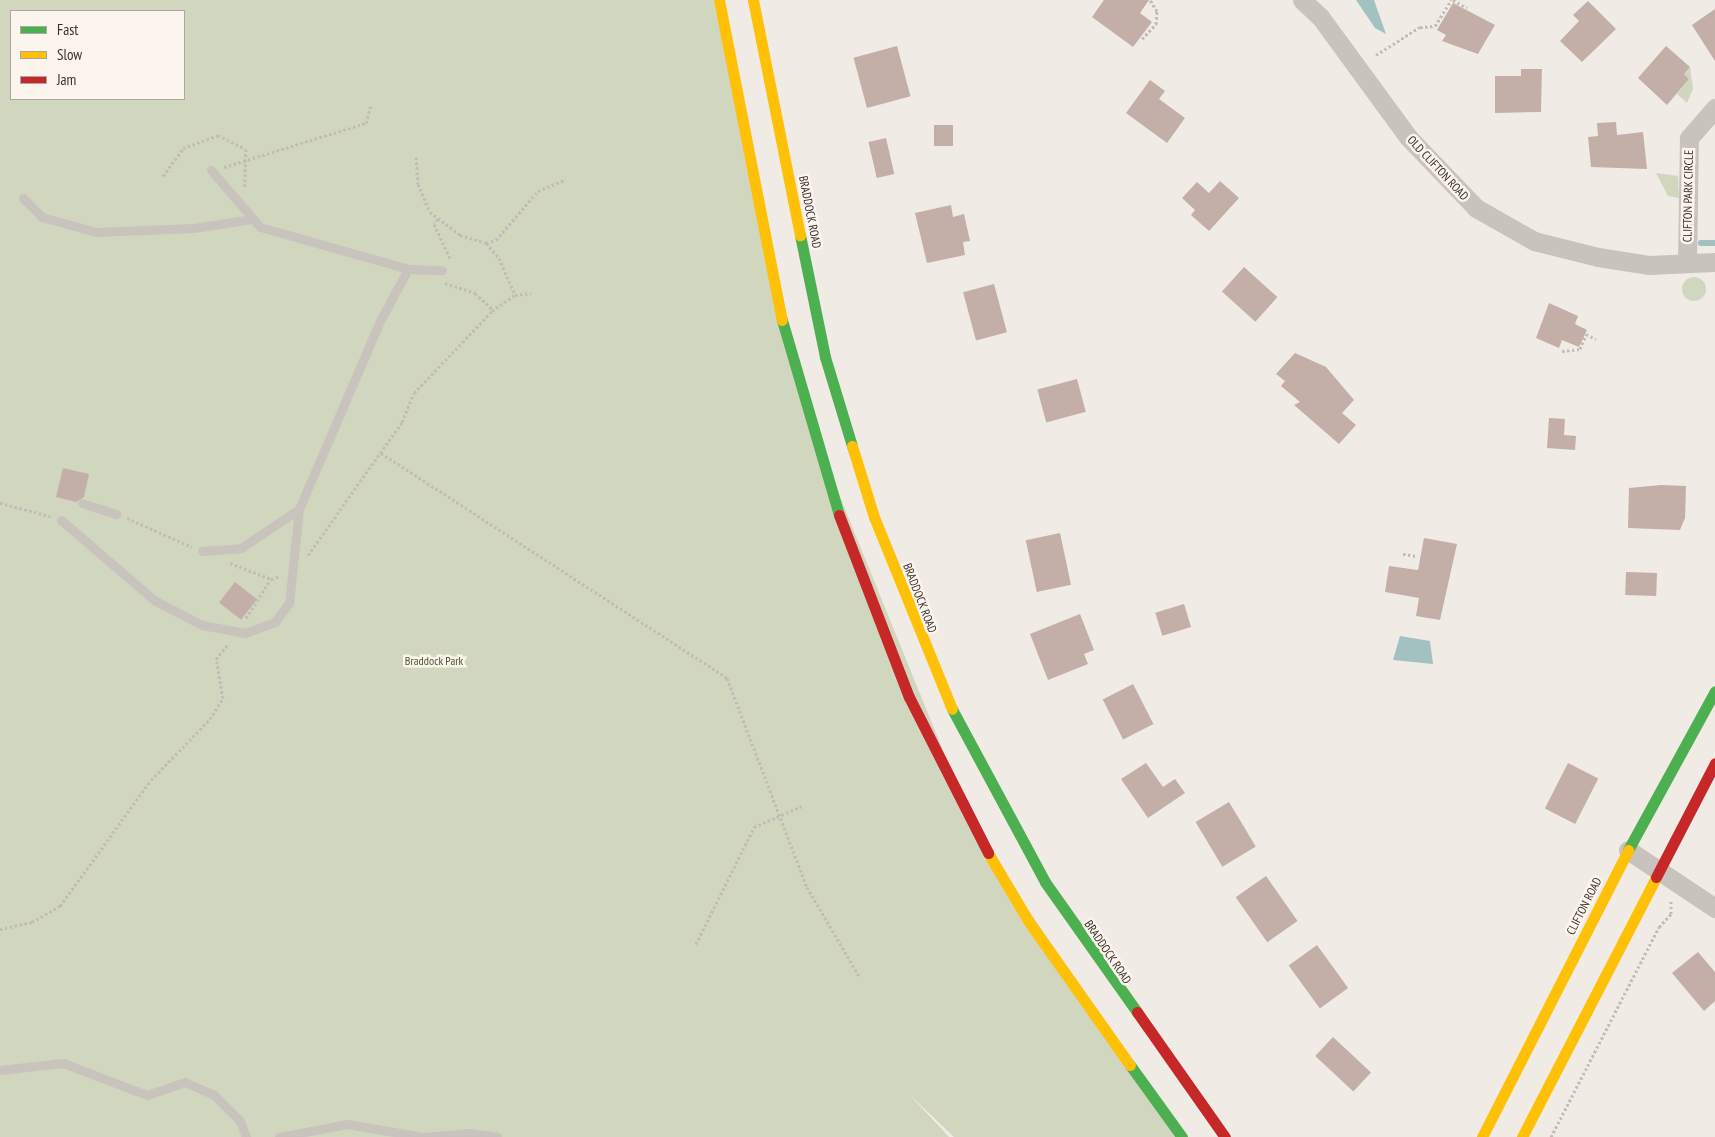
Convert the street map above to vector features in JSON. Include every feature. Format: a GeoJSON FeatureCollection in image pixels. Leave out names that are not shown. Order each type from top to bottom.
{"type":"FeatureCollection","features":[{"type":"Feature","properties":{"kind":"main road"},"geometry":{"type":"LineString","coordinates":[[719,0],[782,320],[846,538],[880,626],[909,697],[977,834],[1029,922],[1182,1137]]}},
{"type":"Feature","properties":{"kind":"main road","name":"BRADDOCK ROAD"},"geometry":{"type":"LineString","coordinates":[[754,0],[825,357],[874,517],[929,658],[967,740],[1045,882],[1225,1137]]}},
{"type":"Feature","properties":{"kind":"main road","name":"CLIFTON ROAD"},"geometry":{"type":"LineString","coordinates":[[1482,1137],[1628,850],[1715,690]]}},
{"type":"Feature","properties":{"kind":"main road"},"geometry":{"type":"LineString","coordinates":[[1522,1137],[1715,763]]}},
{"type":"Feature","properties":{"kind":"street","name":"OLD CLIFTON ROAD"},"geometry":{"type":"LineString","coordinates":[[1302,0],[1321,18],[1408,137],[1476,208],[1542,244],[1649,265],[1715,262]]}},
{"type":"Feature","properties":{"kind":"street","name":"CLIFTON PARK CIRCLE"},"geometry":{"type":"LineString","coordinates":[[1687,263],[1689,138],[1715,108]]}},
{"type":"Feature","properties":{"kind":"street"},"geometry":{"type":"LineString","coordinates":[[1628,850],[1715,908]]}},
{"type":"Feature","properties":{"kind":"lane"},"geometry":{"type":"LineString","coordinates":[[212,170],[260,227],[408,269],[442,267]]}},
{"type":"Feature","properties":{"kind":"lane"},"geometry":{"type":"LineString","coordinates":[[23,198],[42,217],[96,232],[194,228],[252,219]]}},
{"type":"Feature","properties":{"kind":"lane"},"geometry":{"type":"LineString","coordinates":[[61,520],[154,600],[202,625],[238,632],[275,622],[289,603],[296,570],[299,510],[381,319],[408,269]]}},
{"type":"Feature","properties":{"kind":"lane"},"geometry":{"type":"LineString","coordinates":[[82,503],[116,514]]}},
{"type":"Feature","properties":{"kind":"lane"},"geometry":{"type":"LineString","coordinates":[[202,551],[240,548],[299,510]]}},
{"type":"Feature","properties":{"kind":"lane"},"geometry":{"type":"LineString","coordinates":[[0,1070],[62,1063],[147,1095],[186,1082],[214,1095],[240,1121],[246,1137]]}},
{"type":"Feature","properties":{"kind":"lane"},"geometry":{"type":"LineString","coordinates":[[280,1137],[347,1124],[423,1137],[470,1133],[497,1137]]}},
{"type":"Feature","properties":{"kind":"path"},"geometry":{"type":"LineString","coordinates":[[1142,39],[1156,24],[1157,11],[1150,0]]}},
{"type":"Feature","properties":{"kind":"path"},"geometry":{"type":"LineString","coordinates":[[1376,55],[1420,27],[1435,26],[1452,0],[1467,8]]}},
{"type":"Feature","properties":{"kind":"path"},"geometry":{"type":"LineString","coordinates":[[212,170],[366,123],[371,106]]}},
{"type":"Feature","properties":{"kind":"path"},"geometry":{"type":"LineString","coordinates":[[163,176],[183,148],[218,135],[246,149],[247,160],[244,182],[248,196]]}},
{"type":"Feature","properties":{"kind":"path"},"geometry":{"type":"LineString","coordinates":[[416,157],[418,184],[438,219],[460,235],[486,243],[499,258],[515,295]]}},
{"type":"Feature","properties":{"kind":"path"},"geometry":{"type":"LineString","coordinates":[[486,243],[496,240],[538,192],[566,180]]}},
{"type":"Feature","properties":{"kind":"path"},"geometry":{"type":"LineString","coordinates":[[438,219],[434,224],[452,265],[442,267]]}},
{"type":"Feature","properties":{"kind":"path"},"geometry":{"type":"LineString","coordinates":[[442,282],[475,293],[493,310]]}},
{"type":"Feature","properties":{"kind":"path"},"geometry":{"type":"LineString","coordinates":[[0,929],[32,922],[60,906],[156,774],[210,719],[222,698],[216,659],[238,632],[271,579],[296,570],[381,453],[410,409],[414,393],[493,310],[515,295],[530,293]]}},
{"type":"Feature","properties":{"kind":"path"},"geometry":{"type":"LineString","coordinates":[[1562,351],[1580,349],[1586,334],[1596,339]]}},
{"type":"Feature","properties":{"kind":"path"},"geometry":{"type":"LineString","coordinates":[[381,453],[727,678],[814,902],[859,976]]}},
{"type":"Feature","properties":{"kind":"path"},"geometry":{"type":"LineString","coordinates":[[0,502],[61,520]]}},
{"type":"Feature","properties":{"kind":"path"},"geometry":{"type":"LineString","coordinates":[[116,514],[271,579]]}},
{"type":"Feature","properties":{"kind":"path"},"geometry":{"type":"LineString","coordinates":[[1403,554],[1416,556]]}},
{"type":"Feature","properties":{"kind":"path"},"geometry":{"type":"LineString","coordinates":[[696,944],[754,826],[802,806]]}},
{"type":"Feature","properties":{"kind":"path"},"geometry":{"type":"LineString","coordinates":[[1551,1137],[1659,927],[1671,914],[1669,907],[1678,882]]}},
{"type":"Feature","properties":{"kind":"green space","name":"Braddock Park"},"geometry":{"type":"Polygon","coordinates":[[[0,0],[719,0],[810,423],[977,834],[1182,1137],[954,1137],[909,1094],[949,1137],[0,1137],[0,0]]]}},
{"type":"Feature","properties":{"kind":"green space"},"geometry":{"type":"Polygon","coordinates":[[[1690,67],[1693,89],[1687,103],[1677,94],[1689,79],[1684,74],[1690,67]]]}},
{"type":"Feature","properties":{"kind":"green space"},"geometry":{"type":"Polygon","coordinates":[[[1656,173],[1678,176],[1679,198],[1668,196],[1656,173]]]}},
{"type":"Feature","properties":{"kind":"green space"},"geometry":{"type":"Polygon","coordinates":[[[1694,277],[1699,278],[1705,284],[1705,294],[1699,300],[1694,301],[1689,300],[1683,294],[1682,289],[1683,284],[1689,278],[1694,277]]]}},
{"type":"Feature","properties":{"kind":"water"},"geometry":{"type":"Polygon","coordinates":[[[1356,0],[1374,0],[1386,34],[1375,28],[1356,0]]]}},
{"type":"Feature","properties":{"kind":"water"},"geometry":{"type":"Polygon","coordinates":[[[1400,636],[1430,641],[1433,664],[1393,660],[1400,636]]]}},
{"type":"Feature","properties":{"kind":"building"},"geometry":{"type":"Polygon","coordinates":[[[1104,0],[1149,0],[1140,13],[1152,22],[1133,47],[1092,17],[1104,0]]]}},
{"type":"Feature","properties":{"kind":"building"},"geometry":{"type":"Polygon","coordinates":[[[1588,1],[1616,29],[1582,62],[1560,41],[1579,21],[1573,15],[1588,1]]]}},
{"type":"Feature","properties":{"kind":"building"},"geometry":{"type":"Polygon","coordinates":[[[1453,3],[1495,25],[1478,54],[1442,41],[1446,35],[1437,30],[1453,3]]]}},
{"type":"Feature","properties":{"kind":"building"},"geometry":{"type":"Polygon","coordinates":[[[1715,9],[1715,61],[1692,25],[1715,9]]]}},
{"type":"Feature","properties":{"kind":"building"},"geometry":{"type":"Polygon","coordinates":[[[897,46],[910,96],[867,108],[854,58],[897,46]]]}},
{"type":"Feature","properties":{"kind":"building"},"geometry":{"type":"Polygon","coordinates":[[[1666,46],[1690,67],[1684,74],[1689,79],[1667,105],[1638,78],[1666,46]]]}},
{"type":"Feature","properties":{"kind":"building"},"geometry":{"type":"Polygon","coordinates":[[[1521,69],[1542,69],[1541,112],[1495,113],[1495,76],[1521,76],[1521,69]]]}},
{"type":"Feature","properties":{"kind":"building"},"geometry":{"type":"Polygon","coordinates":[[[1150,80],[1165,91],[1159,99],[1185,118],[1167,143],[1126,113],[1150,80]]]}},
{"type":"Feature","properties":{"kind":"building"},"geometry":{"type":"Polygon","coordinates":[[[1616,122],[1617,135],[1643,132],[1647,169],[1591,167],[1588,137],[1598,136],[1597,123],[1616,122]]]}},
{"type":"Feature","properties":{"kind":"building"},"geometry":{"type":"Polygon","coordinates":[[[934,125],[953,125],[953,146],[934,146],[934,125]]]}},
{"type":"Feature","properties":{"kind":"building"},"geometry":{"type":"Polygon","coordinates":[[[886,138],[894,174],[877,178],[868,142],[886,138]]]}},
{"type":"Feature","properties":{"kind":"building"},"geometry":{"type":"Polygon","coordinates":[[[1220,181],[1239,198],[1209,231],[1191,215],[1195,210],[1182,198],[1197,182],[1209,193],[1220,181]]]}},
{"type":"Feature","properties":{"kind":"building"},"geometry":{"type":"Polygon","coordinates":[[[951,205],[953,217],[964,214],[970,241],[963,242],[965,255],[927,263],[915,213],[951,205]]]}},
{"type":"Feature","properties":{"kind":"building"},"geometry":{"type":"Polygon","coordinates":[[[1244,267],[1277,297],[1255,322],[1222,292],[1244,267]]]}},
{"type":"Feature","properties":{"kind":"building"},"geometry":{"type":"Polygon","coordinates":[[[994,284],[1007,332],[976,341],[963,292],[994,284]]]}},
{"type":"Feature","properties":{"kind":"building"},"geometry":{"type":"Polygon","coordinates":[[[1549,303],[1578,316],[1575,324],[1587,330],[1579,347],[1562,340],[1559,348],[1536,338],[1549,303]]]}},
{"type":"Feature","properties":{"kind":"building"},"geometry":{"type":"Polygon","coordinates":[[[1295,353],[1326,367],[1354,400],[1342,413],[1356,425],[1339,444],[1294,405],[1300,402],[1281,386],[1285,381],[1276,374],[1295,353]]]}},
{"type":"Feature","properties":{"kind":"building"},"geometry":{"type":"Polygon","coordinates":[[[1077,379],[1086,412],[1046,422],[1037,390],[1077,379]]]}},
{"type":"Feature","properties":{"kind":"building"},"geometry":{"type":"Polygon","coordinates":[[[1549,418],[1565,419],[1564,435],[1576,436],[1575,450],[1547,448],[1549,418]]]}},
{"type":"Feature","properties":{"kind":"building"},"geometry":{"type":"Polygon","coordinates":[[[63,468],[89,474],[84,497],[76,502],[56,497],[63,468]]]}},
{"type":"Feature","properties":{"kind":"building"},"geometry":{"type":"Polygon","coordinates":[[[1661,485],[1686,486],[1685,518],[1680,530],[1628,528],[1629,488],[1661,485]]]}},
{"type":"Feature","properties":{"kind":"building"},"geometry":{"type":"Polygon","coordinates":[[[1060,533],[1071,585],[1037,592],[1026,540],[1060,533]]]}},
{"type":"Feature","properties":{"kind":"building"},"geometry":{"type":"Polygon","coordinates":[[[1424,538],[1457,544],[1440,620],[1416,616],[1419,598],[1385,592],[1389,566],[1418,570],[1424,538]]]}},
{"type":"Feature","properties":{"kind":"building"},"geometry":{"type":"Polygon","coordinates":[[[1626,572],[1657,573],[1656,596],[1625,595],[1626,572]]]}},
{"type":"Feature","properties":{"kind":"building"},"geometry":{"type":"Polygon","coordinates":[[[235,582],[257,599],[241,620],[219,602],[235,582]]]}},
{"type":"Feature","properties":{"kind":"building"},"geometry":{"type":"Polygon","coordinates":[[[1184,604],[1191,627],[1162,636],[1155,613],[1184,604]]]}},
{"type":"Feature","properties":{"kind":"building"},"geometry":{"type":"Polygon","coordinates":[[[1080,614],[1094,650],[1084,654],[1088,664],[1048,680],[1030,634],[1080,614]]]}},
{"type":"Feature","properties":{"kind":"building"},"geometry":{"type":"Polygon","coordinates":[[[1133,684],[1153,724],[1123,740],[1103,699],[1133,684]]]}},
{"type":"Feature","properties":{"kind":"building"},"geometry":{"type":"Polygon","coordinates":[[[1146,763],[1163,787],[1175,779],[1185,793],[1148,818],[1121,779],[1146,763]]]}},
{"type":"Feature","properties":{"kind":"building"},"geometry":{"type":"Polygon","coordinates":[[[1568,763],[1598,778],[1575,824],[1545,808],[1568,763]]]}},
{"type":"Feature","properties":{"kind":"building"},"geometry":{"type":"Polygon","coordinates":[[[1229,802],[1256,847],[1222,867],[1196,822],[1229,802]]]}},
{"type":"Feature","properties":{"kind":"building"},"geometry":{"type":"Polygon","coordinates":[[[1266,876],[1298,921],[1267,942],[1236,897],[1266,876]]]}},
{"type":"Feature","properties":{"kind":"building"},"geometry":{"type":"Polygon","coordinates":[[[1317,945],[1348,988],[1320,1008],[1289,966],[1317,945]]]}},
{"type":"Feature","properties":{"kind":"building"},"geometry":{"type":"Polygon","coordinates":[[[1698,952],[1715,972],[1715,1001],[1704,1011],[1672,973],[1698,952]]]}},
{"type":"Feature","properties":{"kind":"building"},"geometry":{"type":"Polygon","coordinates":[[[1333,1037],[1371,1072],[1353,1091],[1315,1056],[1333,1037]]]}},
{"type":"Feature","properties":{"kind":"waterway"},"geometry":{"type":"LineString","coordinates":[[1701,243],[1715,243]]}},
{"type":"Feature","properties":{"kind":"traffic: fast"},"geometry":{"type":"LineString","coordinates":[[800,235],[825,357],[852,446]]}},
{"type":"Feature","properties":{"kind":"traffic: fast"},"geometry":{"type":"LineString","coordinates":[[782,320],[839,515]]}},
{"type":"Feature","properties":{"kind":"traffic: fast"},"geometry":{"type":"LineString","coordinates":[[1628,850],[1715,691]]}},
{"type":"Feature","properties":{"kind":"traffic: fast"},"geometry":{"type":"LineString","coordinates":[[952,709],[1045,882],[1137,1012]]}},
{"type":"Feature","properties":{"kind":"traffic: fast"},"geometry":{"type":"LineString","coordinates":[[1130,1065],[1182,1137]]}},
{"type":"Feature","properties":{"kind":"traffic: slow"},"geometry":{"type":"LineString","coordinates":[[719,0],[782,320]]}},
{"type":"Feature","properties":{"kind":"traffic: slow"},"geometry":{"type":"LineString","coordinates":[[753,0],[800,235]]}},
{"type":"Feature","properties":{"kind":"traffic: slow"},"geometry":{"type":"LineString","coordinates":[[852,446],[874,517],[952,709]]}},
{"type":"Feature","properties":{"kind":"traffic: slow"},"geometry":{"type":"LineString","coordinates":[[1482,1137],[1628,850]]}},
{"type":"Feature","properties":{"kind":"traffic: slow"},"geometry":{"type":"LineString","coordinates":[[988,853],[1029,922],[1130,1065]]}},
{"type":"Feature","properties":{"kind":"traffic: slow"},"geometry":{"type":"LineString","coordinates":[[1522,1137],[1656,877]]}},
{"type":"Feature","properties":{"kind":"traffic: jam"},"geometry":{"type":"LineString","coordinates":[[839,515],[909,697],[988,853]]}},
{"type":"Feature","properties":{"kind":"traffic: jam"},"geometry":{"type":"LineString","coordinates":[[1656,877],[1715,763]]}},
{"type":"Feature","properties":{"kind":"traffic: jam"},"geometry":{"type":"LineString","coordinates":[[1137,1012],[1225,1137]]}}]}
